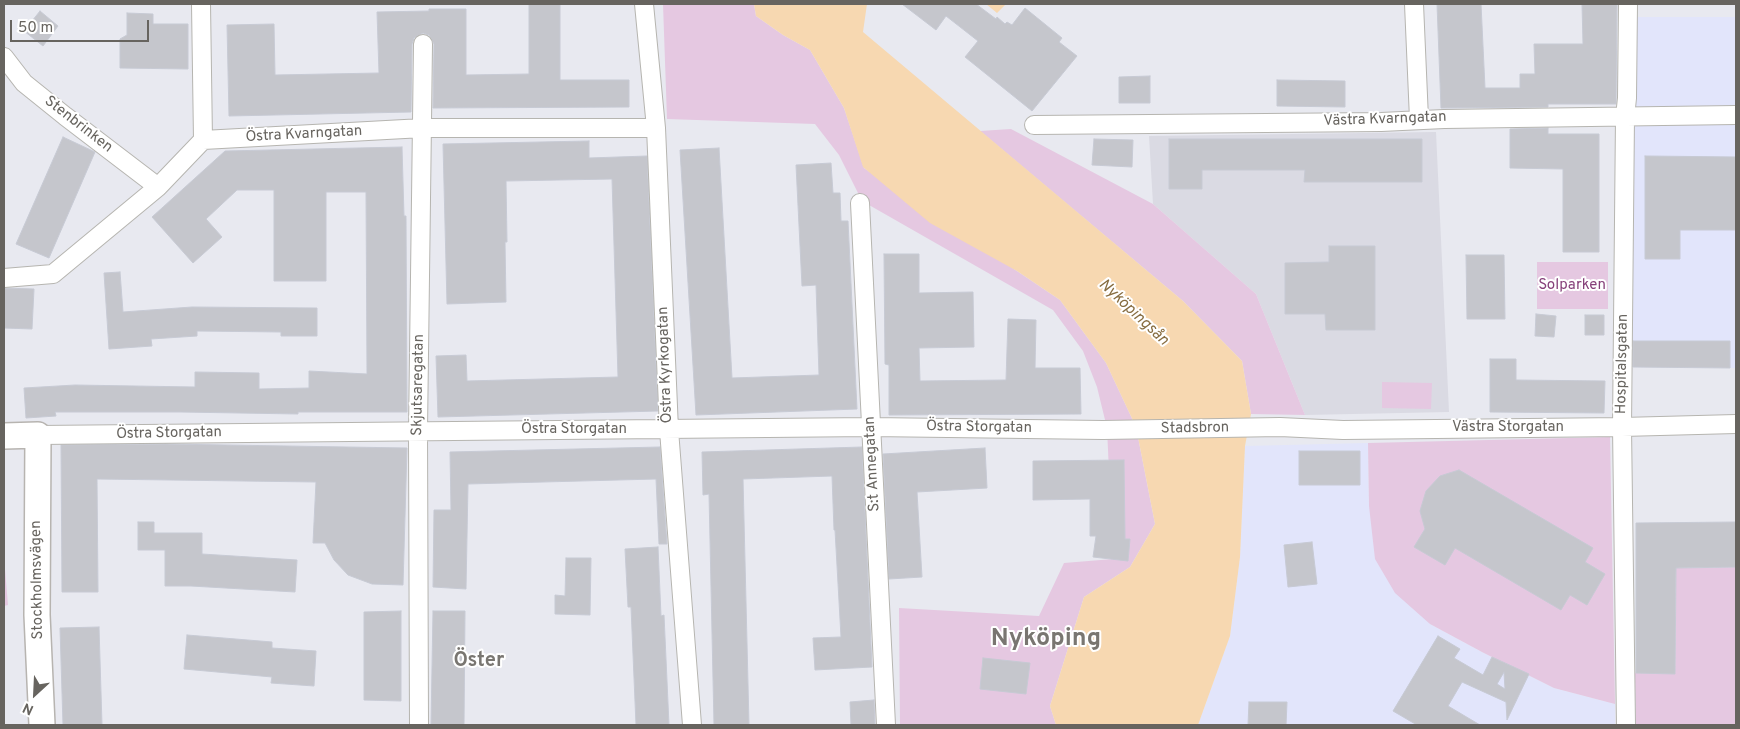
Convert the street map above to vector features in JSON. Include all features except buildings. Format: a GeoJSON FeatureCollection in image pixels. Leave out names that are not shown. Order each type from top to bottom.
{"type":"FeatureCollection","features":[{"type":"Feature","properties":{"kind":"street"},"geometry":{"type":"LineString","coordinates":[[4,278],[54,274],[158,187],[203,140],[201,4]]}},
{"type":"Feature","properties":{"kind":"street","name":"Östra Kyrkogatan"},"geometry":{"type":"LineString","coordinates":[[644,4],[656,128],[669,430],[692,725]]}},
{"type":"Feature","properties":{"kind":"street"},"geometry":{"type":"LineString","coordinates":[[1414,4],[1419,119]]}},
{"type":"Feature","properties":{"kind":"street","name":"Hospitalsgatan"},"geometry":{"type":"LineString","coordinates":[[1626,725],[1622,427],[1628,4]]}},
{"type":"Feature","properties":{"kind":"street","name":"Skjutsaregatan"},"geometry":{"type":"LineString","coordinates":[[419,725],[418,431],[423,44]]}},
{"type":"Feature","properties":{"kind":"street","name":"Stenbrinken"},"geometry":{"type":"LineString","coordinates":[[4,57],[24,83],[158,187]]}},
{"type":"Feature","properties":{"kind":"street","name":"Västra Kvarngatan"},"geometry":{"type":"LineString","coordinates":[[1034,125],[1381,122],[1419,119],[1736,115]]}},
{"type":"Feature","properties":{"kind":"street","name":"Östra Kvarngatan"},"geometry":{"type":"LineString","coordinates":[[203,140],[423,128],[656,128]]}},
{"type":"Feature","properties":{"kind":"street","name":"S:t Annegatan"},"geometry":{"type":"LineString","coordinates":[[860,203],[886,725]]}},
{"type":"Feature","properties":{"kind":"street","name":"Västra Storgatan"},"geometry":{"type":"LineString","coordinates":[[1280,428],[1343,430],[1736,424]]}},
{"type":"Feature","properties":{"kind":"street","name":"Östra Storgatan"},"geometry":{"type":"LineString","coordinates":[[38,435],[871,427],[1110,430]]}},
{"type":"Feature","properties":{"kind":"street","name":"Stadsbron"},"geometry":{"type":"LineString","coordinates":[[1110,430],[1280,428]]}},
{"type":"Feature","properties":{"kind":"street"},"geometry":{"type":"LineString","coordinates":[[4,436],[38,435]]}},
{"type":"Feature","properties":{"kind":"street","name":"Stockholmsvägen"},"geometry":{"type":"LineString","coordinates":[[38,435],[37,615],[42,725]]}},
{"type":"Feature","properties":{"kind":"shaded area"},"geometry":{"type":"Polygon","coordinates":[[[1620,17],[1736,17],[1736,368],[1627,367],[1620,17]]]}},
{"type":"Feature","properties":{"kind":"shaded area"},"geometry":{"type":"Polygon","coordinates":[[[1436,132],[1449,412],[1305,415],[1256,294],[1153,204],[1149,136],[1436,132]]]}},
{"type":"Feature","properties":{"kind":"shaded area"},"geometry":{"type":"Polygon","coordinates":[[[1368,443],[1369,506],[1430,624],[1554,688],[1615,704],[1615,725],[1198,725],[1230,636],[1240,557],[1245,446],[1368,443]]]}},
{"type":"Feature","properties":{"kind":"green space"},"geometry":{"type":"Polygon","coordinates":[[[663,4],[754,4],[756,16],[783,35],[810,50],[844,108],[864,168],[1060,300],[1106,363],[1136,427],[1155,524],[1130,567],[1084,597],[1050,706],[1056,725],[900,725],[899,608],[1039,616],[1064,563],[1113,559],[1107,428],[1097,387],[1083,351],[1053,310],[862,201],[839,155],[815,124],[667,119],[663,4]]]}},
{"type":"Feature","properties":{"kind":"green space"},"geometry":{"type":"Polygon","coordinates":[[[1011,129],[1153,204],[1256,294],[1305,415],[1251,414],[1242,361],[1183,301],[980,131],[1011,129]]]}},
{"type":"Feature","properties":{"kind":"green space","name":"Solparken"},"geometry":{"type":"Polygon","coordinates":[[[1537,262],[1608,262],[1608,309],[1537,309],[1537,262]]]}},
{"type":"Feature","properties":{"kind":"green space"},"geometry":{"type":"Polygon","coordinates":[[[1382,382],[1432,383],[1431,409],[1382,408],[1382,382]]]}},
{"type":"Feature","properties":{"kind":"green space"},"geometry":{"type":"Polygon","coordinates":[[[1610,437],[1615,704],[1554,688],[1430,624],[1395,593],[1375,559],[1369,506],[1368,443],[1610,437]]]}},
{"type":"Feature","properties":{"kind":"green space"},"geometry":{"type":"Polygon","coordinates":[[[4,557],[8,605],[4,606],[4,557]]]}},
{"type":"Feature","properties":{"kind":"green space"},"geometry":{"type":"Polygon","coordinates":[[[1736,567],[1736,725],[1636,725],[1635,673],[1675,673],[1676,568],[1736,567]]]}},
{"type":"Feature","properties":{"kind":"water","name":"Nyköpingsån"},"geometry":{"type":"Polygon","coordinates":[[[754,4],[867,4],[863,32],[1183,301],[1242,361],[1251,414],[1245,446],[1240,557],[1230,636],[1198,725],[1056,725],[1050,706],[1084,597],[1130,567],[1155,524],[1136,427],[1106,363],[1060,300],[1017,271],[930,223],[863,167],[844,108],[810,50],[783,35],[756,16],[754,4]]]}},
{"type":"Feature","properties":{"kind":"water"},"geometry":{"type":"Polygon","coordinates":[[[986,4],[1006,4],[997,13],[986,4]]]}},
{"type":"Feature","properties":{"kind":"district","name":"Nyköping"},"geometry":{"type":"Point","coordinates":[1046,640]}},
{"type":"Feature","properties":{"kind":"district","name":"Öster"},"geometry":{"type":"Point","coordinates":[479,662]}}]}
